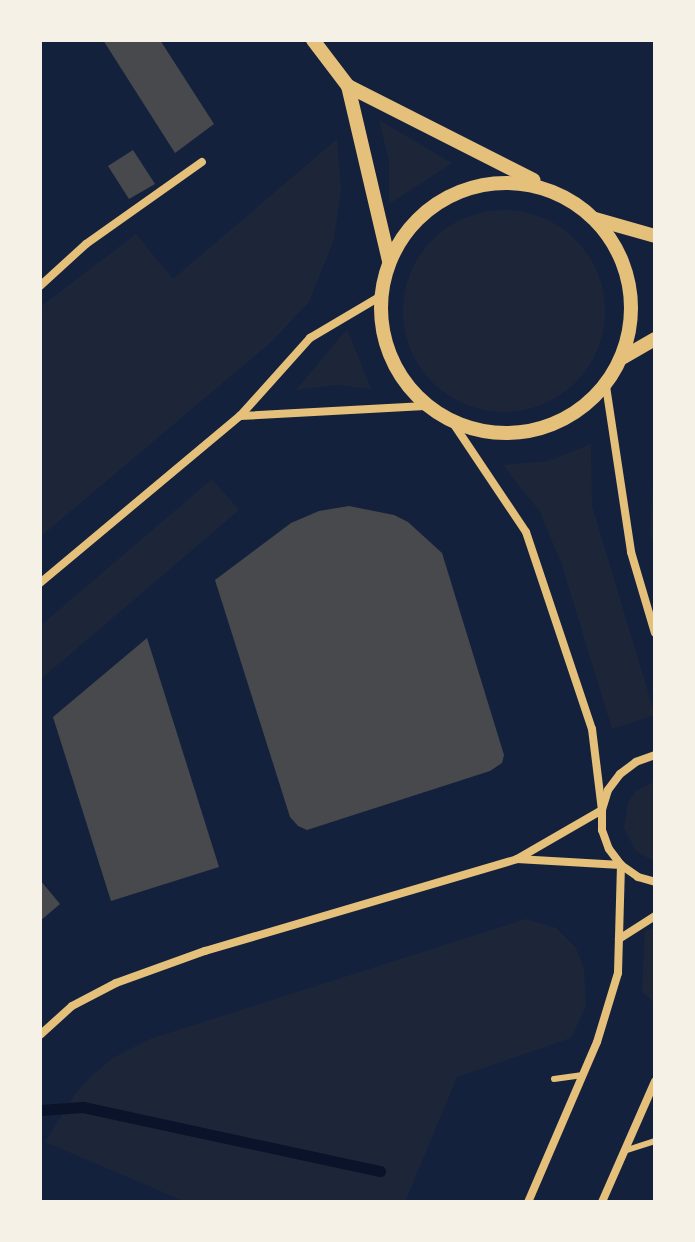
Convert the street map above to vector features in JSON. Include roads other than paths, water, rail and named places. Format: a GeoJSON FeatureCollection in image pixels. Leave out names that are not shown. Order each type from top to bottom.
{"type":"FeatureCollection","features":[{"type":"Feature","properties":{"kind":"street"},"geometry":{"type":"LineString","coordinates":[[313,40],[348,86],[389,261]]}},
{"type":"Feature","properties":{"kind":"street"},"geometry":{"type":"LineString","coordinates":[[348,86],[560,194],[595,219],[617,249],[630,284],[632,322],[622,358],[606,386],[574,415],[536,431],[494,434],[453,423],[425,406],[399,375],[383,337],[381,296],[389,261],[410,226],[442,200],[479,185],[520,183],[560,194]]}},
{"type":"Feature","properties":{"kind":"street"},"geometry":{"type":"LineString","coordinates":[[40,286],[86,244],[202,162]]}},
{"type":"Feature","properties":{"kind":"street"},"geometry":{"type":"LineString","coordinates":[[595,219],[655,236]]}},
{"type":"Feature","properties":{"kind":"street"},"geometry":{"type":"LineString","coordinates":[[40,583],[240,416],[310,338],[381,296]]}},
{"type":"Feature","properties":{"kind":"street"},"geometry":{"type":"LineString","coordinates":[[622,358],[655,339]]}},
{"type":"Feature","properties":{"kind":"street"},"geometry":{"type":"LineString","coordinates":[[606,386],[631,552],[655,633]]}},
{"type":"Feature","properties":{"kind":"street"},"geometry":{"type":"LineString","coordinates":[[240,416],[425,406]]}},
{"type":"Feature","properties":{"kind":"street"},"geometry":{"type":"LineString","coordinates":[[453,423],[526,532],[592,729],[602,830],[621,865],[638,877],[655,882]]}},
{"type":"Feature","properties":{"kind":"street"},"geometry":{"type":"LineString","coordinates":[[40,1035],[72,1006],[116,983],[205,951],[517,859],[602,810],[608,790],[620,774],[636,762],[655,755]]}},
{"type":"Feature","properties":{"kind":"street"},"geometry":{"type":"LineString","coordinates":[[517,859],[621,865]]}},
{"type":"Feature","properties":{"kind":"street"},"geometry":{"type":"LineString","coordinates":[[528,1202],[597,1042],[618,973],[621,865]]}},
{"type":"Feature","properties":{"kind":"street"},"geometry":{"type":"LineString","coordinates":[[619,939],[655,916]]}},
{"type":"Feature","properties":{"kind":"street"},"geometry":{"type":"LineString","coordinates":[[602,1202],[655,1081]]}},
{"type":"Feature","properties":{"kind":"lane"},"geometry":{"type":"LineString","coordinates":[[554,1079],[583,1075]]}},
{"type":"Feature","properties":{"kind":"lane"},"geometry":{"type":"LineString","coordinates":[[624,1151],[655,1141]]}},
{"type":"Feature","properties":{"kind":"waterway"},"geometry":{"type":"LineString","coordinates":[[40,1110],[83,1107],[380,1171]]}}]}
